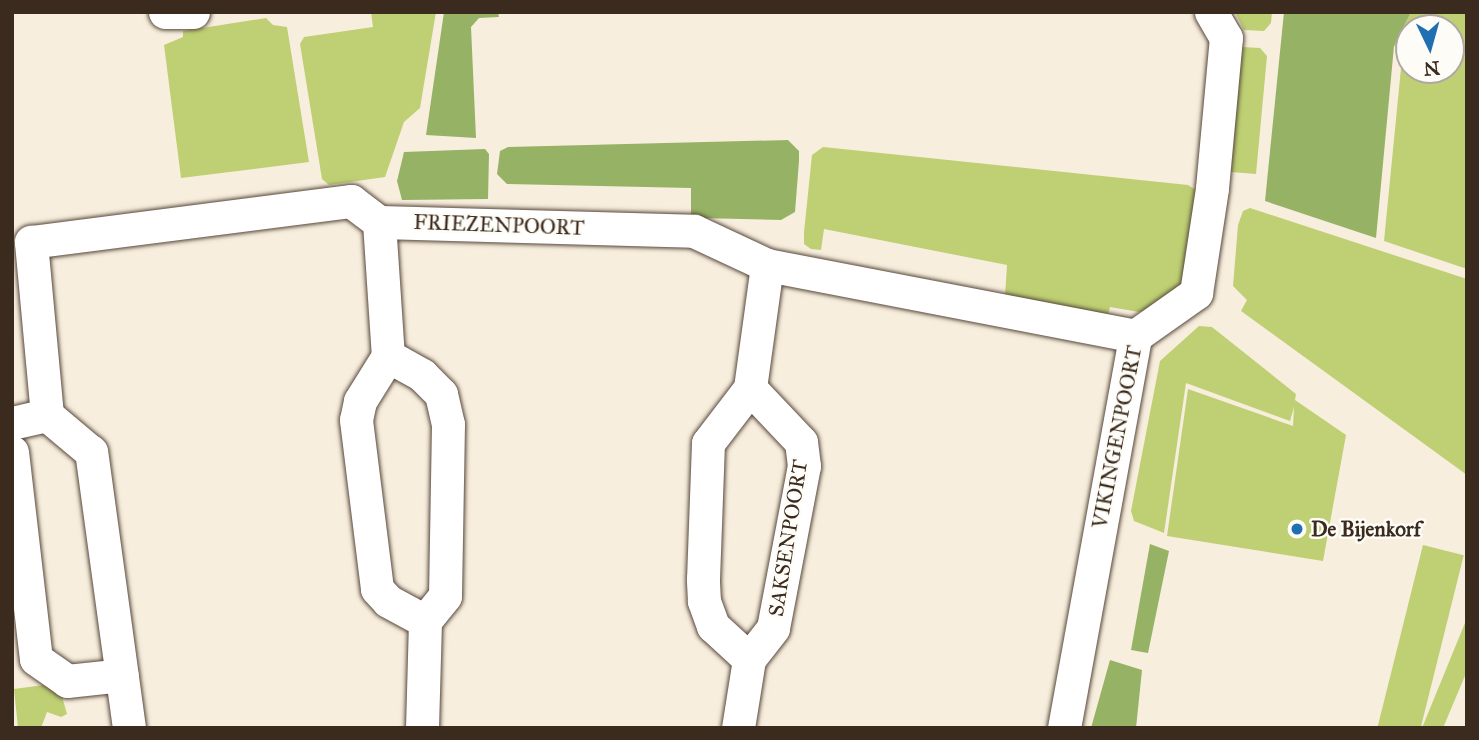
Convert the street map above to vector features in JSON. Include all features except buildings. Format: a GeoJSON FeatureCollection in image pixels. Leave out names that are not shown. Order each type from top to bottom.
{"type":"FeatureCollection","features":[{"type":"Feature","properties":{"kind":"street"},"geometry":{"type":"LineString","coordinates":[[165,12],[193,12]]}},
{"type":"Feature","properties":{"kind":"street","name":"VIKINGENPOORT"},"geometry":{"type":"LineString","coordinates":[[1064,728],[1135,337],[1196,293],[1212,188],[1226,38],[1211,12]]}},
{"type":"Feature","properties":{"kind":"street"},"geometry":{"type":"LineString","coordinates":[[129,728],[91,452],[47,415],[31,243],[351,201],[379,222],[388,356],[360,401],[355,420],[377,589],[388,601],[425,621]]}},
{"type":"Feature","properties":{"kind":"street","name":"FRIEZENPOORT"},"geometry":{"type":"LineString","coordinates":[[379,222],[694,230],[767,265],[1135,337]]}},
{"type":"Feature","properties":{"kind":"street"},"geometry":{"type":"LineString","coordinates":[[749,659],[713,626],[704,601],[708,443],[750,388],[767,265]]}},
{"type":"Feature","properties":{"kind":"street"},"geometry":{"type":"LineString","coordinates":[[388,356],[422,375],[441,394],[448,424],[445,596],[425,621],[422,728]]}},
{"type":"Feature","properties":{"kind":"street","name":"SAKSENPOORT"},"geometry":{"type":"LineString","coordinates":[[738,728],[749,659],[773,628],[804,466],[795,434],[750,388]]}},
{"type":"Feature","properties":{"kind":"street"},"geometry":{"type":"LineString","coordinates":[[12,424],[47,415]]}},
{"type":"Feature","properties":{"kind":"street"},"geometry":{"type":"LineString","coordinates":[[12,452],[36,659],[67,681],[122,675]]}},
{"type":"Feature","properties":{"kind":"green space"},"geometry":{"type":"Polygon","coordinates":[[[371,12],[436,12],[420,108],[404,122],[385,177],[329,185],[322,179],[300,44],[304,37],[373,27],[371,12]]]}},
{"type":"Feature","properties":{"kind":"green space"},"geometry":{"type":"Polygon","coordinates":[[[444,12],[498,12],[499,17],[479,18],[471,27],[476,138],[426,135],[444,12]]]}},
{"type":"Feature","properties":{"kind":"green space"},"geometry":{"type":"Polygon","coordinates":[[[1235,12],[1272,12],[1271,23],[1264,31],[1244,30],[1235,12]]]}},
{"type":"Feature","properties":{"kind":"green space"},"geometry":{"type":"Polygon","coordinates":[[[1284,12],[1411,12],[1395,14],[1395,44],[1376,238],[1265,201],[1284,12]]]}},
{"type":"Feature","properties":{"kind":"green space"},"geometry":{"type":"Polygon","coordinates":[[[1467,12],[1467,269],[1384,241],[1399,84],[1465,84],[1465,14],[1410,14],[1467,12]]]}},
{"type":"Feature","properties":{"kind":"green space"},"geometry":{"type":"Polygon","coordinates":[[[266,18],[273,25],[287,27],[309,162],[181,178],[164,45],[183,37],[183,31],[266,18]]]}},
{"type":"Feature","properties":{"kind":"green space"},"geometry":{"type":"Polygon","coordinates":[[[1242,47],[1260,48],[1267,56],[1256,174],[1231,172],[1242,47]]]}},
{"type":"Feature","properties":{"kind":"green space"},"geometry":{"type":"Polygon","coordinates":[[[788,140],[799,151],[795,212],[781,220],[698,218],[691,215],[691,188],[507,184],[497,174],[500,151],[508,147],[788,140]]]}},
{"type":"Feature","properties":{"kind":"green space"},"geometry":{"type":"Polygon","coordinates":[[[823,147],[1188,185],[1196,190],[1183,282],[1151,309],[1139,312],[1110,307],[1108,315],[1005,296],[1007,265],[824,229],[821,250],[811,249],[804,244],[804,232],[812,155],[823,147]]]}},
{"type":"Feature","properties":{"kind":"green space"},"geometry":{"type":"Polygon","coordinates":[[[485,149],[489,154],[488,199],[402,200],[397,181],[404,152],[485,149]]]}},
{"type":"Feature","properties":{"kind":"green space"},"geometry":{"type":"Polygon","coordinates":[[[1250,208],[1467,279],[1467,475],[1241,311],[1247,300],[1233,286],[1238,225],[1243,211],[1250,208]]]}},
{"type":"Feature","properties":{"kind":"green space"},"geometry":{"type":"Polygon","coordinates":[[[1199,326],[1212,327],[1296,394],[1295,400],[1346,435],[1323,561],[1167,536],[1188,389],[1293,426],[1294,407],[1290,421],[1186,383],[1164,533],[1134,521],[1131,511],[1160,361],[1199,326]]]}},
{"type":"Feature","properties":{"kind":"green space"},"geometry":{"type":"Polygon","coordinates":[[[1150,544],[1169,551],[1148,653],[1131,650],[1150,544]]]}},
{"type":"Feature","properties":{"kind":"green space"},"geometry":{"type":"Polygon","coordinates":[[[1423,545],[1464,555],[1421,728],[1377,728],[1423,545]]]}},
{"type":"Feature","properties":{"kind":"green space"},"geometry":{"type":"Polygon","coordinates":[[[1467,618],[1467,671],[1443,728],[1422,728],[1467,618]]]}},
{"type":"Feature","properties":{"kind":"green space"},"geometry":{"type":"Polygon","coordinates":[[[1110,660],[1142,670],[1136,728],[1091,728],[1110,660]]]}},
{"type":"Feature","properties":{"kind":"green space"},"geometry":{"type":"Polygon","coordinates":[[[44,685],[61,693],[67,714],[61,717],[47,712],[41,728],[18,728],[14,689],[44,685]]]}},
{"type":"Feature","properties":{"kind":"place","name":"De Bijenkorf"},"geometry":{"type":"Point","coordinates":[1297,529]}}]}
